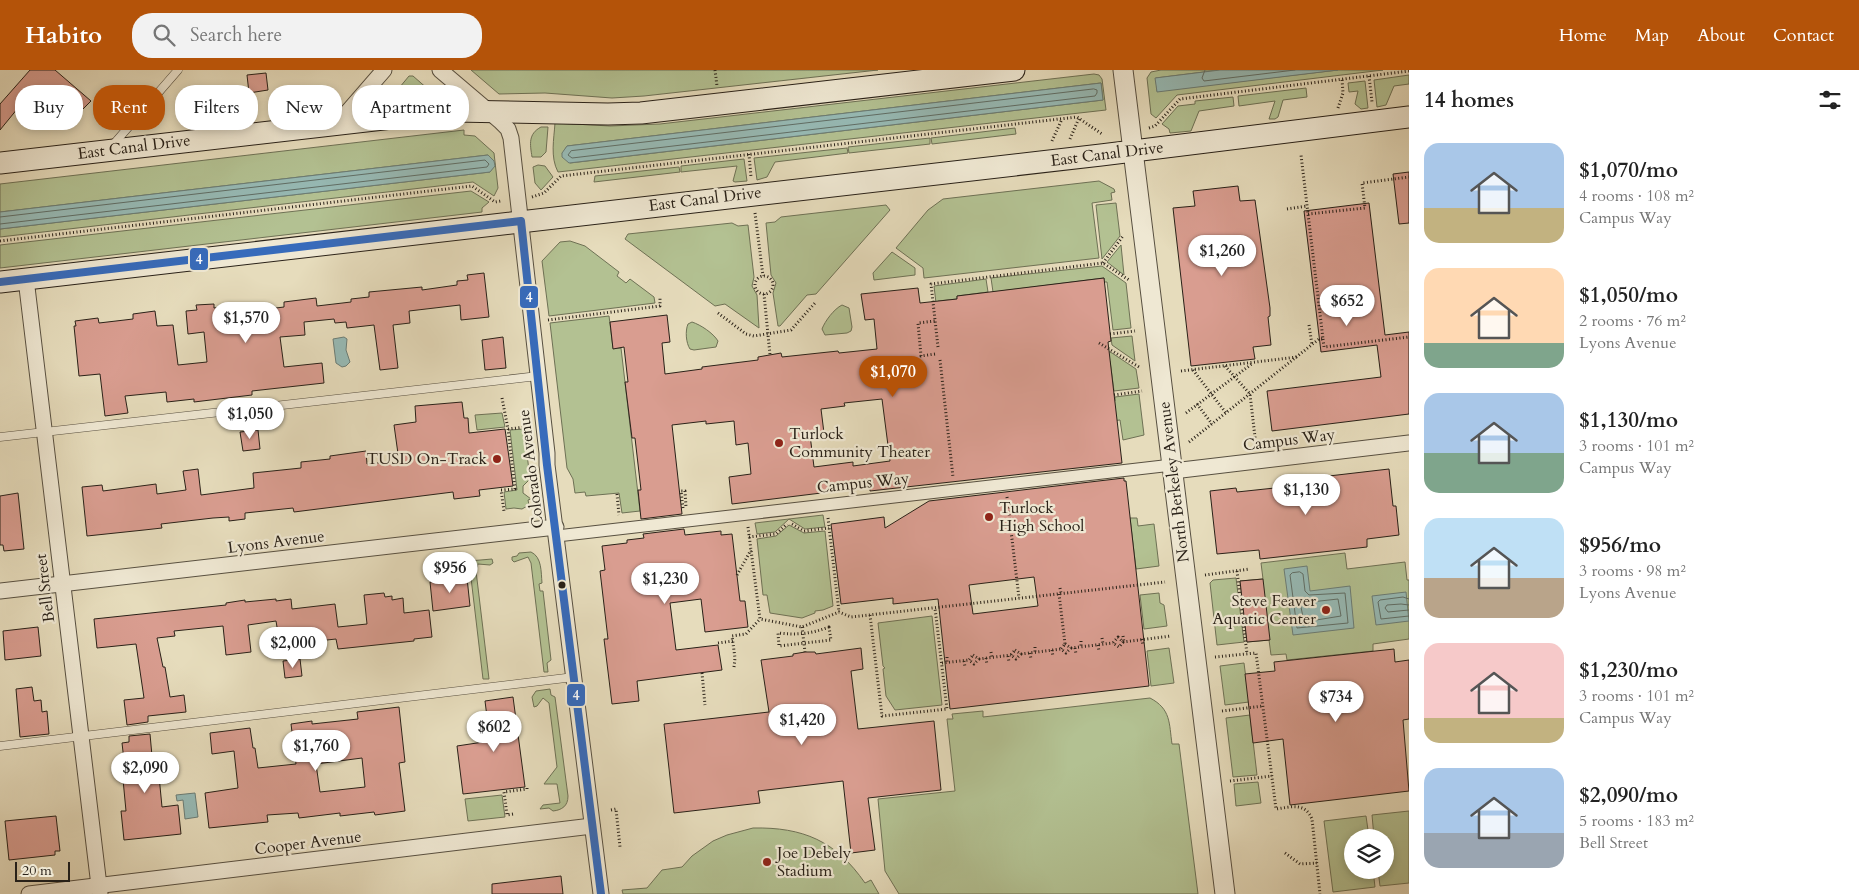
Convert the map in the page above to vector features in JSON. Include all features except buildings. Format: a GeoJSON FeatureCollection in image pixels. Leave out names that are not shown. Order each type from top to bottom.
{"type":"FeatureCollection","features":[{"type":"Feature","properties":{"kind":"main road","name":"East Canal Drive"},"geometry":{"type":"LineString","coordinates":[[342,124],[453,110],[608,114],[641,113],[1014,70]]}},
{"type":"Feature","properties":{"kind":"main road","name":"East Canal Drive"},"geometry":{"type":"LineString","coordinates":[[0,282],[1134,151],[1409,117]]}},
{"type":"Feature","properties":{"kind":"main road","name":"East Canal Drive"},"geometry":{"type":"LineString","coordinates":[[0,163],[285,130]]}},
{"type":"Feature","properties":{"kind":"street"},"geometry":{"type":"LineString","coordinates":[[342,119],[384,70]]}},
{"type":"Feature","properties":{"kind":"street","name":"Colorado Avenue"},"geometry":{"type":"LineString","coordinates":[[440,70],[489,110],[504,125],[511,138],[547,453],[546,465],[556,531],[601,894]]}},
{"type":"Feature","properties":{"kind":"street","name":"North Berkeley Avenue"},"geometry":{"type":"LineString","coordinates":[[1123,70],[1225,894]]}},
{"type":"Feature","properties":{"kind":"street","name":"Bell Street"},"geometry":{"type":"LineString","coordinates":[[26,278],[99,890]]}},
{"type":"Feature","properties":{"kind":"street","name":"Campus Way"},"geometry":{"type":"LineString","coordinates":[[556,531],[621,528],[1006,484],[1409,443]]}},
{"type":"Feature","properties":{"kind":"street","name":"Lyons Avenue"},"geometry":{"type":"LineString","coordinates":[[0,591],[556,531]]}},
{"type":"Feature","properties":{"kind":"street","name":"Cooper Avenue"},"geometry":{"type":"LineString","coordinates":[[28,894],[99,890],[592,826]]}},
{"type":"Feature","properties":{"kind":"lane"},"geometry":{"type":"LineString","coordinates":[[109,150],[178,70]]}},
{"type":"Feature","properties":{"kind":"lane"},"geometry":{"type":"LineString","coordinates":[[0,437],[538,376]]}},
{"type":"Feature","properties":{"kind":"lane"},"geometry":{"type":"LineString","coordinates":[[0,746],[574,677]]}},
{"type":"Feature","properties":{"kind":"path"},"geometry":{"type":"LineString","coordinates":[[715,70],[717,87]]}},
{"type":"Feature","properties":{"kind":"path"},"geometry":{"type":"LineString","coordinates":[[1152,127],[1180,99],[1409,71]]}},
{"type":"Feature","properties":{"kind":"path"},"geometry":{"type":"LineString","coordinates":[[1369,76],[1372,108]]}},
{"type":"Feature","properties":{"kind":"path"},"geometry":{"type":"LineString","coordinates":[[1337,111],[1343,93],[1342,79]]}},
{"type":"Feature","properties":{"kind":"path"},"geometry":{"type":"LineString","coordinates":[[535,197],[544,193],[561,176],[1077,117],[1101,134]]}},
{"type":"Feature","properties":{"kind":"path"},"geometry":{"type":"LineString","coordinates":[[1070,142],[1068,142],[1079,118]]}},
{"type":"Feature","properties":{"kind":"path"},"geometry":{"type":"LineString","coordinates":[[1050,144],[1062,119]]}},
{"type":"Feature","properties":{"kind":"path"},"geometry":{"type":"LineString","coordinates":[[749,154],[752,180]]}},
{"type":"Feature","properties":{"kind":"path"},"geometry":{"type":"LineString","coordinates":[[1301,154],[1324,347],[1409,336]]}},
{"type":"Feature","properties":{"kind":"path"},"geometry":{"type":"LineString","coordinates":[[1308,214],[1365,208],[1362,183],[1409,177]]}},
{"type":"Feature","properties":{"kind":"path"},"geometry":{"type":"LineString","coordinates":[[0,241],[472,186],[495,202],[501,201]]}},
{"type":"Feature","properties":{"kind":"path"},"geometry":{"type":"LineString","coordinates":[[755,206],[763,276]]}},
{"type":"Feature","properties":{"kind":"path"},"geometry":{"type":"LineString","coordinates":[[1287,209],[1307,206]]}},
{"type":"Feature","properties":{"kind":"path"},"geometry":{"type":"LineString","coordinates":[[1103,263],[1123,236]]}},
{"type":"Feature","properties":{"kind":"path"},"geometry":{"type":"LineString","coordinates":[[938,348],[931,284],[1103,263],[1128,280]]}},
{"type":"Feature","properties":{"kind":"path"},"geometry":{"type":"LineString","coordinates":[[763,276],[769,278],[772,283],[770,292],[764,294],[757,291],[755,286],[758,279],[763,276]]}},
{"type":"Feature","properties":{"kind":"path"},"geometry":{"type":"LineString","coordinates":[[1317,288],[1324,288]]}},
{"type":"Feature","properties":{"kind":"path"},"geometry":{"type":"LineString","coordinates":[[764,294],[770,355]]}},
{"type":"Feature","properties":{"kind":"path"},"geometry":{"type":"LineString","coordinates":[[548,320],[660,306],[660,298]]}},
{"type":"Feature","properties":{"kind":"path"},"geometry":{"type":"LineString","coordinates":[[718,313],[746,334],[754,336],[791,330],[815,303]]}},
{"type":"Feature","properties":{"kind":"path"},"geometry":{"type":"LineString","coordinates":[[935,322],[918,323],[921,356],[935,354]]}},
{"type":"Feature","properties":{"kind":"path"},"geometry":{"type":"LineString","coordinates":[[1309,325],[1312,346]]}},
{"type":"Feature","properties":{"kind":"path"},"geometry":{"type":"LineString","coordinates":[[1110,334],[1134,331]]}},
{"type":"Feature","properties":{"kind":"path"},"geometry":{"type":"LineString","coordinates":[[1189,442],[1319,340],[1323,339]]}},
{"type":"Feature","properties":{"kind":"path"},"geometry":{"type":"LineString","coordinates":[[1099,343],[1139,367]]}},
{"type":"Feature","properties":{"kind":"path"},"geometry":{"type":"LineString","coordinates":[[1180,371],[1297,357]]}},
{"type":"Feature","properties":{"kind":"path"},"geometry":{"type":"LineString","coordinates":[[940,360],[954,490]]}},
{"type":"Feature","properties":{"kind":"path"},"geometry":{"type":"LineString","coordinates":[[1186,413],[1253,362]]}},
{"type":"Feature","properties":{"kind":"path"},"geometry":{"type":"LineString","coordinates":[[1225,366],[1250,394],[1256,447]]}},
{"type":"Feature","properties":{"kind":"path"},"geometry":{"type":"LineString","coordinates":[[1193,370],[1226,413]]}},
{"type":"Feature","properties":{"kind":"path"},"geometry":{"type":"LineString","coordinates":[[1114,395],[1142,391]]}},
{"type":"Feature","properties":{"kind":"path"},"geometry":{"type":"LineString","coordinates":[[502,398],[508,429],[514,488],[501,490],[504,511]]}},
{"type":"Feature","properties":{"kind":"path"},"geometry":{"type":"LineString","coordinates":[[1197,404],[1212,424]]}},
{"type":"Feature","properties":{"kind":"path"},"geometry":{"type":"LineString","coordinates":[[508,429],[526,427]]}},
{"type":"Feature","properties":{"kind":"path"},"geometry":{"type":"LineString","coordinates":[[1006,484],[1019,598]]}},
{"type":"Feature","properties":{"kind":"path"},"geometry":{"type":"LineString","coordinates":[[684,491],[685,513],[681,492],[684,491]]}},
{"type":"Feature","properties":{"kind":"path"},"geometry":{"type":"LineString","coordinates":[[617,494],[621,528]]}},
{"type":"Feature","properties":{"kind":"path"},"geometry":{"type":"LineString","coordinates":[[834,504],[836,516],[828,517],[839,612]]}},
{"type":"Feature","properties":{"kind":"path"},"geometry":{"type":"LineString","coordinates":[[746,514],[760,619]]}},
{"type":"Feature","properties":{"kind":"path"},"geometry":{"type":"LineString","coordinates":[[749,537],[776,534],[789,522],[804,531],[829,528]]}},
{"type":"Feature","properties":{"kind":"path"},"geometry":{"type":"LineString","coordinates":[[737,575],[751,550]]}},
{"type":"Feature","properties":{"kind":"path"},"geometry":{"type":"LineString","coordinates":[[1205,575],[1250,569]]}},
{"type":"Feature","properties":{"kind":"path"},"geometry":{"type":"LineString","coordinates":[[1237,571],[1247,654]]}},
{"type":"Feature","properties":{"kind":"path"},"geometry":{"type":"LineString","coordinates":[[760,619],[802,627],[839,612],[851,617],[1164,582]]}},
{"type":"Feature","properties":{"kind":"path"},"geometry":{"type":"LineString","coordinates":[[1060,588],[1065,644],[1061,649]]}},
{"type":"Feature","properties":{"kind":"path"},"geometry":{"type":"LineString","coordinates":[[870,615],[882,716],[947,709],[934,608]]}},
{"type":"Feature","properties":{"kind":"path"},"geometry":{"type":"LineString","coordinates":[[734,667],[732,636],[746,634],[760,619]]}},
{"type":"Feature","properties":{"kind":"path"},"geometry":{"type":"LineString","coordinates":[[802,627],[805,652]]}},
{"type":"Feature","properties":{"kind":"path"},"geometry":{"type":"LineString","coordinates":[[829,627],[831,640],[779,646],[778,633],[803,634],[817,632],[829,627]]}},
{"type":"Feature","properties":{"kind":"path"},"geometry":{"type":"LineString","coordinates":[[1123,636],[1124,642]]}},
{"type":"Feature","properties":{"kind":"path"},"geometry":{"type":"LineString","coordinates":[[969,660],[974,664],[979,659],[992,658],[1011,653],[1015,650],[1021,654],[1061,649],[1066,653],[1073,648],[1103,644],[1114,643],[1120,647],[1124,642],[1171,636]]}},
{"type":"Feature","properties":{"kind":"path"},"geometry":{"type":"LineString","coordinates":[[1114,643],[1118,637],[1124,642]]}},
{"type":"Feature","properties":{"kind":"path"},"geometry":{"type":"LineString","coordinates":[[1102,638],[1103,644]]}},
{"type":"Feature","properties":{"kind":"path"},"geometry":{"type":"LineString","coordinates":[[1142,639],[1143,646]]}},
{"type":"Feature","properties":{"kind":"path"},"geometry":{"type":"LineString","coordinates":[[718,643],[733,641]]}},
{"type":"Feature","properties":{"kind":"path"},"geometry":{"type":"LineString","coordinates":[[1081,641],[1081,647]]}},
{"type":"Feature","properties":{"kind":"path"},"geometry":{"type":"LineString","coordinates":[[1065,644],[1073,648],[1076,654]]}},
{"type":"Feature","properties":{"kind":"path"},"geometry":{"type":"LineString","coordinates":[[1098,645],[1099,651]]}},
{"type":"Feature","properties":{"kind":"path"},"geometry":{"type":"LineString","coordinates":[[1035,647],[1036,652]]}},
{"type":"Feature","properties":{"kind":"path"},"geometry":{"type":"LineString","coordinates":[[1052,650],[1053,657]]}},
{"type":"Feature","properties":{"kind":"path"},"geometry":{"type":"LineString","coordinates":[[991,652],[992,658]]}},
{"type":"Feature","properties":{"kind":"path"},"geometry":{"type":"LineString","coordinates":[[1011,653],[1016,660],[1021,654]]}},
{"type":"Feature","properties":{"kind":"path"},"geometry":{"type":"LineString","coordinates":[[1009,662],[1011,653]]}},
{"type":"Feature","properties":{"kind":"path"},"geometry":{"type":"LineString","coordinates":[[1030,653],[1031,660]]}},
{"type":"Feature","properties":{"kind":"path"},"geometry":{"type":"LineString","coordinates":[[1215,657],[1256,653],[1276,809],[1297,806],[1302,807],[1310,814],[1320,894]]}},
{"type":"Feature","properties":{"kind":"path"},"geometry":{"type":"LineString","coordinates":[[969,655],[969,660]]}},
{"type":"Feature","properties":{"kind":"path"},"geometry":{"type":"LineString","coordinates":[[942,663],[969,660],[974,655],[979,659]]}},
{"type":"Feature","properties":{"kind":"path"},"geometry":{"type":"LineString","coordinates":[[947,657],[948,663]]}},
{"type":"Feature","properties":{"kind":"path"},"geometry":{"type":"LineString","coordinates":[[986,658],[986,665]]}},
{"type":"Feature","properties":{"kind":"path"},"geometry":{"type":"LineString","coordinates":[[964,661],[965,667]]}},
{"type":"Feature","properties":{"kind":"path"},"geometry":{"type":"LineString","coordinates":[[702,673],[705,705]]}},
{"type":"Feature","properties":{"kind":"path"},"geometry":{"type":"LineString","coordinates":[[1222,711],[1263,706]]}},
{"type":"Feature","properties":{"kind":"path"},"geometry":{"type":"LineString","coordinates":[[1230,781],[1272,776]]}},
{"type":"Feature","properties":{"kind":"path"},"geometry":{"type":"LineString","coordinates":[[513,814],[507,814],[503,793],[528,789],[527,786]]}},
{"type":"Feature","properties":{"kind":"path"},"geometry":{"type":"LineString","coordinates":[[611,810],[616,809],[620,847]]}},
{"type":"Feature","properties":{"kind":"path"},"geometry":{"type":"LineString","coordinates":[[1285,853],[1300,864],[1317,862]]}},
{"type":"Feature","properties":{"kind":"green space"},"geometry":{"type":"Polygon","coordinates":[[[471,70],[878,70],[612,98],[545,93],[499,94],[471,70]]]}},
{"type":"Feature","properties":{"kind":"green space"},"geometry":{"type":"Polygon","coordinates":[[[1161,70],[1220,70],[1156,78],[1157,91],[1338,70],[1383,70],[1177,95],[1156,118],[1151,114],[1147,78],[1151,72],[1161,70]]]}},
{"type":"Feature","properties":{"kind":"green space"},"geometry":{"type":"Polygon","coordinates":[[[1094,74],[1099,75],[1102,79],[1106,110],[558,172],[553,154],[555,123],[610,126],[660,124],[1094,74]],[[1101,83],[567,146],[562,154],[570,163],[1103,100],[1101,83]]]}},
{"type":"Feature","properties":{"kind":"green space"},"geometry":{"type":"Polygon","coordinates":[[[1409,75],[1409,84],[1394,86],[1386,105],[1377,107],[1374,80],[1409,75]]]}},
{"type":"Feature","properties":{"kind":"green space"},"geometry":{"type":"Polygon","coordinates":[[[409,76],[413,76],[423,85],[402,85],[409,76]]]}},
{"type":"Feature","properties":{"kind":"green space"},"geometry":{"type":"Polygon","coordinates":[[[1365,81],[1368,108],[1361,109],[1355,104],[1358,91],[1349,92],[1348,83],[1365,81]]]}},
{"type":"Feature","properties":{"kind":"green space"},"geometry":{"type":"Polygon","coordinates":[[[1306,88],[1307,97],[1283,100],[1278,117],[1275,119],[1269,119],[1275,101],[1239,106],[1238,96],[1306,88]]]}},
{"type":"Feature","properties":{"kind":"green space"},"geometry":{"type":"Polygon","coordinates":[[[1233,97],[1234,106],[1199,111],[1191,131],[1170,133],[1169,129],[1162,124],[1178,106],[1195,104],[1195,101],[1233,97]]]}},
{"type":"Feature","properties":{"kind":"green space"},"geometry":{"type":"Polygon","coordinates":[[[541,127],[548,127],[546,152],[541,157],[532,157],[532,136],[541,127]]]}},
{"type":"Feature","properties":{"kind":"green space"},"geometry":{"type":"Polygon","coordinates":[[[1015,128],[1016,134],[932,144],[931,138],[1015,128]]]}},
{"type":"Feature","properties":{"kind":"green space"},"geometry":{"type":"Polygon","coordinates":[[[464,130],[464,135],[475,136],[494,153],[498,188],[494,196],[473,182],[0,237],[0,229],[490,172],[495,164],[488,155],[0,212],[0,184],[464,130]]]}},
{"type":"Feature","properties":{"kind":"green space"},"geometry":{"type":"Polygon","coordinates":[[[930,138],[930,144],[849,153],[848,147],[930,138]]]}},
{"type":"Feature","properties":{"kind":"green space"},"geometry":{"type":"Polygon","coordinates":[[[847,148],[848,153],[775,162],[767,177],[757,180],[754,158],[847,148]]]}},
{"type":"Feature","properties":{"kind":"green space"},"geometry":{"type":"Polygon","coordinates":[[[744,159],[747,181],[733,181],[737,166],[681,172],[681,166],[744,159]]]}},
{"type":"Feature","properties":{"kind":"green space"},"geometry":{"type":"Polygon","coordinates":[[[538,165],[545,166],[553,177],[541,190],[535,183],[533,167],[538,165]]]}},
{"type":"Feature","properties":{"kind":"green space"},"geometry":{"type":"Polygon","coordinates":[[[679,167],[680,172],[594,182],[595,176],[679,167]]]}},
{"type":"Feature","properties":{"kind":"green space"},"geometry":{"type":"Polygon","coordinates":[[[1099,181],[1114,189],[1115,192],[1111,193],[1112,200],[1092,203],[1099,258],[924,278],[923,268],[896,248],[928,210],[943,199],[1099,181]]]}},
{"type":"Feature","properties":{"kind":"green space"},"geometry":{"type":"Polygon","coordinates":[[[471,191],[489,202],[482,208],[482,212],[0,268],[0,245],[471,191]]]}},
{"type":"Feature","properties":{"kind":"green space"},"geometry":{"type":"Polygon","coordinates":[[[1116,203],[1120,236],[1102,259],[1096,205],[1116,203]]]}},
{"type":"Feature","properties":{"kind":"green space"},"geometry":{"type":"Polygon","coordinates":[[[886,205],[890,210],[816,294],[807,295],[778,326],[773,293],[776,283],[771,275],[766,223],[775,222],[781,217],[886,205]]]}},
{"type":"Feature","properties":{"kind":"green space"},"geometry":{"type":"Polygon","coordinates":[[[732,223],[738,226],[748,225],[754,277],[752,286],[757,295],[759,328],[725,304],[715,306],[625,239],[628,234],[732,223]]]}},
{"type":"Feature","properties":{"kind":"green space"},"geometry":{"type":"Polygon","coordinates":[[[570,241],[585,246],[619,272],[617,276],[626,283],[630,279],[654,297],[655,303],[549,316],[542,261],[560,242],[570,241]]]}},
{"type":"Feature","properties":{"kind":"green space"},"geometry":{"type":"Polygon","coordinates":[[[1121,245],[1124,275],[1107,262],[1121,245]]]}},
{"type":"Feature","properties":{"kind":"green space"},"geometry":{"type":"Polygon","coordinates":[[[892,252],[915,268],[915,275],[874,280],[873,273],[892,252]]]}},
{"type":"Feature","properties":{"kind":"green space"},"geometry":{"type":"Polygon","coordinates":[[[1102,266],[1126,283],[1131,328],[1113,330],[1107,282],[1104,282],[1104,278],[993,292],[991,278],[1102,266]]]}},
{"type":"Feature","properties":{"kind":"green space"},"geometry":{"type":"Polygon","coordinates":[[[986,279],[988,292],[957,296],[957,299],[938,301],[936,303],[934,286],[986,279]]]}},
{"type":"Feature","properties":{"kind":"green space"},"geometry":{"type":"Polygon","coordinates":[[[842,305],[849,308],[851,331],[825,335],[822,329],[825,322],[842,305]]]}},
{"type":"Feature","properties":{"kind":"green space"},"geometry":{"type":"Polygon","coordinates":[[[609,316],[613,348],[621,348],[640,511],[622,513],[619,493],[586,496],[585,492],[575,493],[573,479],[567,468],[550,323],[609,316]]]}},
{"type":"Feature","properties":{"kind":"green space"},"geometry":{"type":"Polygon","coordinates":[[[692,322],[703,327],[713,335],[718,341],[716,347],[690,349],[686,330],[688,324],[692,322]]]}},
{"type":"Feature","properties":{"kind":"green space"},"geometry":{"type":"Polygon","coordinates":[[[1132,336],[1135,361],[1112,345],[1111,338],[1132,336]]]}},
{"type":"Feature","properties":{"kind":"green space"},"geometry":{"type":"Polygon","coordinates":[[[1091,344],[1112,353],[1136,369],[1139,388],[1114,391],[1110,361],[1091,344]]]}},
{"type":"Feature","properties":{"kind":"green space"},"geometry":{"type":"Polygon","coordinates":[[[1139,394],[1144,435],[1123,440],[1120,420],[1049,428],[1115,401],[1115,397],[1139,394]]]}},
{"type":"Feature","properties":{"kind":"green space"},"geometry":{"type":"Polygon","coordinates":[[[502,413],[505,427],[477,430],[475,415],[502,413]]]}},
{"type":"Feature","properties":{"kind":"green space"},"geometry":{"type":"Polygon","coordinates":[[[524,429],[530,479],[523,486],[523,493],[531,499],[528,500],[529,505],[522,509],[506,509],[504,492],[517,490],[510,430],[524,429]]]}},
{"type":"Feature","properties":{"kind":"green space"},"geometry":{"type":"Polygon","coordinates":[[[823,515],[825,527],[805,529],[789,519],[823,515]]]}},
{"type":"Feature","properties":{"kind":"green space"},"geometry":{"type":"Polygon","coordinates":[[[1130,518],[1137,518],[1138,526],[1154,524],[1159,566],[1136,569],[1130,518]]]}},
{"type":"Feature","properties":{"kind":"green space"},"geometry":{"type":"Polygon","coordinates":[[[789,519],[775,532],[757,534],[755,523],[789,519]]]}},
{"type":"Feature","properties":{"kind":"green space"},"geometry":{"type":"Polygon","coordinates":[[[789,525],[804,533],[825,531],[833,606],[815,611],[815,613],[802,618],[770,613],[767,595],[763,595],[757,539],[776,536],[789,525]]]}},
{"type":"Feature","properties":{"kind":"green space"},"geometry":{"type":"Polygon","coordinates":[[[531,552],[537,557],[541,570],[542,583],[539,584],[540,591],[543,591],[551,660],[547,663],[548,672],[544,672],[531,563],[528,557],[514,562],[512,560],[512,557],[517,556],[519,553],[531,552]]]}},
{"type":"Feature","properties":{"kind":"green space","name":"Steve Feaver Aquatic Center"},"geometry":{"type":"Polygon","coordinates":[[[1345,553],[1347,569],[1405,562],[1407,580],[1409,580],[1409,639],[1373,644],[1373,651],[1287,660],[1286,654],[1271,655],[1269,640],[1247,642],[1240,581],[1263,579],[1261,563],[1345,553]]]}},
{"type":"Feature","properties":{"kind":"green space"},"geometry":{"type":"Polygon","coordinates":[[[492,559],[493,563],[490,565],[478,564],[476,571],[489,679],[483,679],[469,561],[492,559]]]}},
{"type":"Feature","properties":{"kind":"green space"},"geometry":{"type":"Polygon","coordinates":[[[1236,578],[1244,642],[1217,645],[1210,583],[1213,580],[1236,578]]]}},
{"type":"Feature","properties":{"kind":"green space"},"geometry":{"type":"Polygon","coordinates":[[[1159,593],[1160,603],[1164,605],[1167,626],[1144,629],[1140,595],[1159,593]]]}},
{"type":"Feature","properties":{"kind":"green space"},"geometry":{"type":"Polygon","coordinates":[[[932,616],[942,705],[895,710],[886,696],[883,669],[885,668],[883,666],[878,623],[932,616]]]}},
{"type":"Feature","properties":{"kind":"green space"},"geometry":{"type":"Polygon","coordinates":[[[1169,648],[1174,683],[1151,686],[1147,651],[1169,648]]]}},
{"type":"Feature","properties":{"kind":"green space"},"geometry":{"type":"Polygon","coordinates":[[[1244,663],[1249,702],[1225,705],[1220,666],[1244,663]]]}},
{"type":"Feature","properties":{"kind":"green space"},"geometry":{"type":"Polygon","coordinates":[[[550,689],[551,695],[555,697],[568,796],[564,807],[553,811],[549,808],[540,809],[543,805],[560,803],[557,784],[544,784],[557,767],[549,703],[543,698],[534,707],[532,697],[536,691],[550,689]]]}},
{"type":"Feature","properties":{"kind":"green space"},"geometry":{"type":"Polygon","coordinates":[[[1150,698],[1162,707],[1168,717],[1172,744],[1179,744],[1198,894],[899,894],[885,871],[878,799],[955,791],[947,719],[953,719],[952,714],[983,711],[983,717],[1150,698]]]}},
{"type":"Feature","properties":{"kind":"green space"},"geometry":{"type":"Polygon","coordinates":[[[1250,715],[1257,775],[1233,777],[1226,718],[1250,715]]]}},
{"type":"Feature","properties":{"kind":"green space"},"geometry":{"type":"Polygon","coordinates":[[[1258,782],[1261,803],[1236,806],[1234,784],[1258,782]]]}},
{"type":"Feature","properties":{"kind":"green space"},"geometry":{"type":"Polygon","coordinates":[[[502,795],[505,817],[468,821],[465,799],[502,795]]]}},
{"type":"Feature","properties":{"kind":"green space"},"geometry":{"type":"Polygon","coordinates":[[[1409,811],[1409,883],[1380,886],[1379,879],[1394,879],[1394,829],[1373,829],[1372,815],[1409,811]]]}},
{"type":"Feature","properties":{"kind":"green space"},"geometry":{"type":"Polygon","coordinates":[[[1366,816],[1368,829],[1344,829],[1344,879],[1374,879],[1375,887],[1333,892],[1324,821],[1366,816]]]}},
{"type":"Feature","properties":{"kind":"green space","name":"Joe Debely Stadium"},"geometry":{"type":"Polygon","coordinates":[[[753,828],[788,830],[817,839],[842,857],[865,883],[871,880],[879,894],[623,894],[622,890],[647,888],[662,870],[682,867],[692,856],[713,841],[753,828]]]}},
{"type":"Feature","properties":{"kind":"water"},"geometry":{"type":"Polygon","coordinates":[[[1220,70],[1338,70],[1157,92],[1155,78],[1220,70]]]}},
{"type":"Feature","properties":{"kind":"water"},"geometry":{"type":"Polygon","coordinates":[[[1101,83],[1103,100],[569,163],[562,157],[562,153],[567,146],[1101,83]]]}},
{"type":"Feature","properties":{"kind":"water"},"geometry":{"type":"Polygon","coordinates":[[[488,155],[494,161],[495,166],[490,172],[0,229],[0,212],[488,155]]]}},
{"type":"Feature","properties":{"kind":"water"},"geometry":{"type":"Polygon","coordinates":[[[344,337],[347,339],[346,350],[350,362],[342,367],[336,363],[333,339],[344,337]]]}},
{"type":"Feature","properties":{"kind":"water"},"geometry":{"type":"Polygon","coordinates":[[[1307,566],[1310,591],[1350,586],[1354,628],[1293,635],[1284,569],[1307,566]]]}},
{"type":"Feature","properties":{"kind":"water"},"geometry":{"type":"Polygon","coordinates":[[[1406,592],[1409,621],[1376,625],[1372,596],[1406,592]]]}},
{"type":"Feature","properties":{"kind":"water"},"geometry":{"type":"Polygon","coordinates":[[[195,793],[198,817],[185,819],[183,800],[177,801],[176,795],[195,793]]]}},
{"type":"Feature","properties":{"kind":"transit line","name":"4"},"geometry":{"type":"LineString","coordinates":[[0,282],[521,221],[547,465],[601,894]]}},
{"type":"Feature","properties":{"kind":"place","name":"Turlock Community Theater"},"geometry":{"type":"Point","coordinates":[779,443]}},
{"type":"Feature","properties":{"kind":"place","name":"TUSD On-Track"},"geometry":{"type":"Point","coordinates":[497,459]}},
{"type":"Feature","properties":{"kind":"place","name":"Turlock High School"},"geometry":{"type":"Point","coordinates":[989,517]}},
{"type":"Feature","properties":{"kind":"place","name":"Steve Feaver Aquatic Center"},"geometry":{"type":"Point","coordinates":[1326,610]}},
{"type":"Feature","properties":{"kind":"place","name":"Joe Debely Stadium"},"geometry":{"type":"Point","coordinates":[767,862]}}]}
